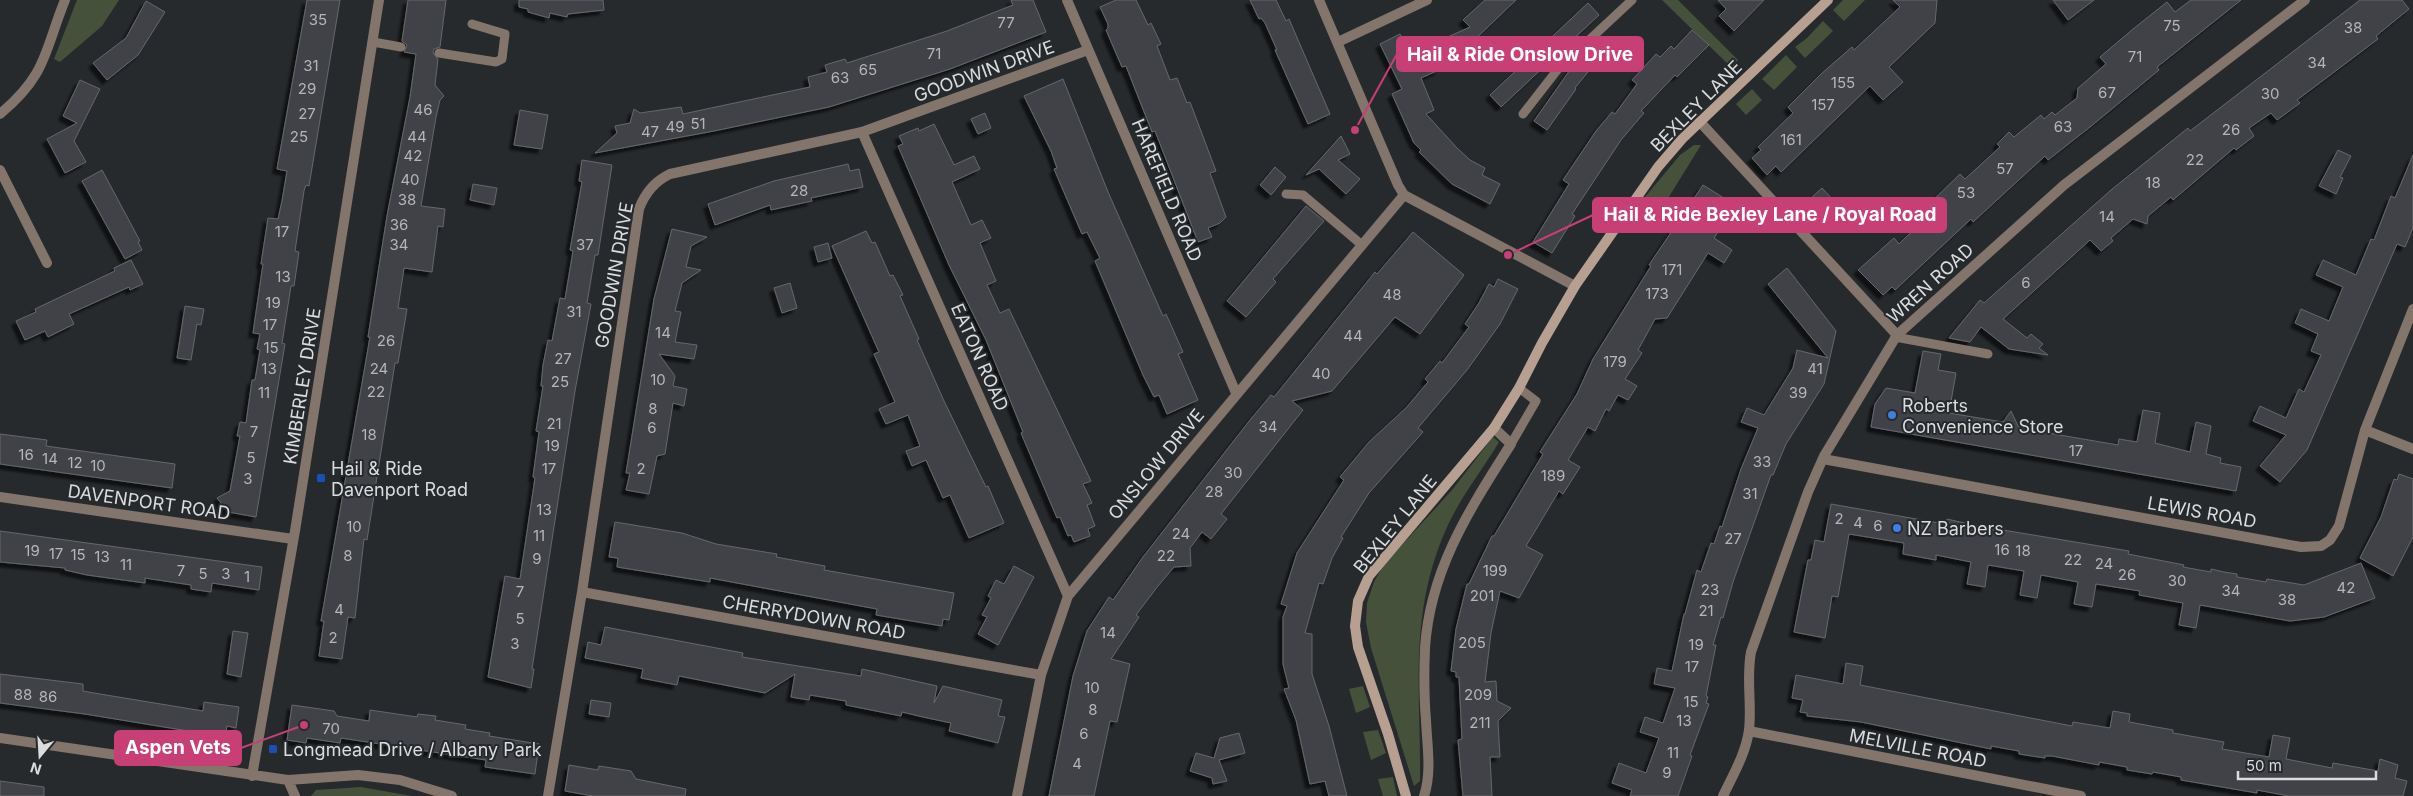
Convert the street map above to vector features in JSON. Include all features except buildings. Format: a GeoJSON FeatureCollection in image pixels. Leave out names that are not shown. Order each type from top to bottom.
{"type":"FeatureCollection","features":[{"type":"Feature","properties":{"kind":"street"},"geometry":{"type":"LineString","coordinates":[[0,114],[24,93],[42,66],[65,0]]}},
{"type":"Feature","properties":{"kind":"street","name":"KIMBERLEY DRIVE"},"geometry":{"type":"LineString","coordinates":[[252,776],[294,539],[379,0]]}},
{"type":"Feature","properties":{"kind":"street","name":"HAREFIELD ROAD"},"geometry":{"type":"LineString","coordinates":[[1067,0],[1236,393]]}},
{"type":"Feature","properties":{"kind":"street"},"geometry":{"type":"LineString","coordinates":[[1319,0],[1394,176],[1404,195],[1575,286]]}},
{"type":"Feature","properties":{"kind":"street"},"geometry":{"type":"LineString","coordinates":[[1338,42],[1427,0]]}},
{"type":"Feature","properties":{"kind":"street","name":"BEXLEY LANE"},"geometry":{"type":"LineString","coordinates":[[1406,796],[1358,647],[1355,626],[1358,601],[1374,570],[1494,428],[1519,388],[1542,342],[1575,286],[1658,167],[1678,143],[1828,0]]}},
{"type":"Feature","properties":{"kind":"street","name":"WREN ROAD"},"geometry":{"type":"LineString","coordinates":[[1723,796],[1742,754],[1749,731],[1748,668],[1751,652],[1788,552],[1797,520],[1823,459],[1896,336],[2064,185],[2305,0]]}},
{"type":"Feature","properties":{"kind":"street","name":"GOODWIN DRIVE"},"geometry":{"type":"LineString","coordinates":[[548,796],[582,592],[639,208],[643,198],[659,179],[670,174],[862,132],[1088,50]]}},
{"type":"Feature","properties":{"kind":"street"},"geometry":{"type":"LineString","coordinates":[[1700,122],[1896,336]]}},
{"type":"Feature","properties":{"kind":"street","name":"EATON ROAD"},"geometry":{"type":"LineString","coordinates":[[862,132],[1068,596]]}},
{"type":"Feature","properties":{"kind":"street"},"geometry":{"type":"LineString","coordinates":[[0,170],[47,263]]}},
{"type":"Feature","properties":{"kind":"street","name":"ONSLOW DRIVE"},"geometry":{"type":"LineString","coordinates":[[1016,796],[1041,675],[1068,596],[1236,393],[1404,195]]}},
{"type":"Feature","properties":{"kind":"street","name":"LEWIS ROAD"},"geometry":{"type":"LineString","coordinates":[[1823,459],[2308,548],[2321,546],[2330,540],[2340,526],[2365,430],[2413,309]]}},
{"type":"Feature","properties":{"kind":"street"},"geometry":{"type":"LineString","coordinates":[[1424,796],[1428,760],[1425,648],[1437,586],[1448,552],[1464,519],[1511,444],[1494,428]]}},
{"type":"Feature","properties":{"kind":"street"},"geometry":{"type":"LineString","coordinates":[[2365,430],[2413,449]]}},
{"type":"Feature","properties":{"kind":"street","name":"DAVENPORT ROAD"},"geometry":{"type":"LineString","coordinates":[[0,497],[294,539]]}},
{"type":"Feature","properties":{"kind":"street","name":"CHERRYDOWN ROAD"},"geometry":{"type":"LineString","coordinates":[[582,592],[1041,675]]}},
{"type":"Feature","properties":{"kind":"street","name":"MELVILLE ROAD"},"geometry":{"type":"LineString","coordinates":[[1749,731],[2081,796]]}},
{"type":"Feature","properties":{"kind":"street"},"geometry":{"type":"LineString","coordinates":[[0,738],[288,780],[358,775],[400,780],[452,796]]}},
{"type":"Feature","properties":{"kind":"street"},"geometry":{"type":"LineString","coordinates":[[288,780],[295,796]]}},
{"type":"Feature","properties":{"kind":"lane"},"geometry":{"type":"LineString","coordinates":[[1523,114],[1558,69],[1632,0]]}},
{"type":"Feature","properties":{"kind":"lane"},"geometry":{"type":"LineString","coordinates":[[439,53],[496,62],[502,59],[505,34],[472,24]]}},
{"type":"Feature","properties":{"kind":"lane"},"geometry":{"type":"LineString","coordinates":[[373,42],[401,47]]}},
{"type":"Feature","properties":{"kind":"lane"},"geometry":{"type":"LineString","coordinates":[[1286,194],[1303,195],[1362,245]]}},
{"type":"Feature","properties":{"kind":"lane"},"geometry":{"type":"LineString","coordinates":[[1896,336],[1988,354]]}},
{"type":"Feature","properties":{"kind":"lane"},"geometry":{"type":"LineString","coordinates":[[1511,444],[1536,400],[1519,388]]}},
{"type":"Feature","properties":{"kind":"green space"},"geometry":{"type":"Polygon","coordinates":[[[77,0],[119,0],[102,26],[60,62],[54,59],[77,0]]]}},
{"type":"Feature","properties":{"kind":"green space"},"geometry":{"type":"Polygon","coordinates":[[[1662,0],[1678,0],[1738,60],[1731,67],[1662,0]]]}},
{"type":"Feature","properties":{"kind":"green space"},"geometry":{"type":"Polygon","coordinates":[[[1843,0],[1865,0],[1844,21],[1833,10],[1843,0]]]}},
{"type":"Feature","properties":{"kind":"green space"},"geometry":{"type":"Polygon","coordinates":[[[1823,21],[1833,31],[1805,58],[1795,47],[1807,38],[1823,21]]]}},
{"type":"Feature","properties":{"kind":"green space"},"geometry":{"type":"Polygon","coordinates":[[[1786,55],[1797,67],[1774,90],[1762,79],[1786,55]]]}},
{"type":"Feature","properties":{"kind":"green space"},"geometry":{"type":"Polygon","coordinates":[[[1752,89],[1762,100],[1746,115],[1736,104],[1752,89]]]}},
{"type":"Feature","properties":{"kind":"green space"},"geometry":{"type":"Polygon","coordinates":[[[1694,145],[1701,145],[1662,208],[1645,197],[1680,155],[1694,145]]]}},
{"type":"Feature","properties":{"kind":"green space"},"geometry":{"type":"Polygon","coordinates":[[[1493,437],[1499,442],[1452,516],[1435,559],[1426,591],[1419,652],[1420,781],[1414,786],[1371,648],[1366,622],[1367,603],[1374,582],[1383,566],[1452,490],[1493,437]]]}},
{"type":"Feature","properties":{"kind":"green space"},"geometry":{"type":"Polygon","coordinates":[[[1363,686],[1370,707],[1356,713],[1349,689],[1363,686]]]}},
{"type":"Feature","properties":{"kind":"green space"},"geometry":{"type":"Polygon","coordinates":[[[1378,730],[1386,753],[1371,760],[1363,732],[1378,730]]]}},
{"type":"Feature","properties":{"kind":"green space"},"geometry":{"type":"Polygon","coordinates":[[[1393,777],[1397,796],[1383,796],[1378,779],[1393,777]]]}},
{"type":"Feature","properties":{"kind":"green space"},"geometry":{"type":"Polygon","coordinates":[[[361,787],[412,796],[311,796],[316,790],[361,787]]]}},
{"type":"Feature","properties":{"kind":"place","name":"Hail & Ride Onslow Drive"},"geometry":{"type":"Point","coordinates":[1355,130]}},
{"type":"Feature","properties":{"kind":"place","name":"Hail & Ride Bexley Lane / Royal Road"},"geometry":{"type":"Point","coordinates":[1508,255]}},
{"type":"Feature","properties":{"kind":"place","name":"Roberts Convenience Store"},"geometry":{"type":"Point","coordinates":[1892,415]}},
{"type":"Feature","properties":{"kind":"place","name":"Hail & Ride Davenport Road"},"geometry":{"type":"Point","coordinates":[321,478]}},
{"type":"Feature","properties":{"kind":"place","name":"NZ Barbers"},"geometry":{"type":"Point","coordinates":[1897,528]}},
{"type":"Feature","properties":{"kind":"place","name":"Aspen Vets"},"geometry":{"type":"Point","coordinates":[304,725]}},
{"type":"Feature","properties":{"kind":"place","name":"Longmead Drive / Albany Park"},"geometry":{"type":"Point","coordinates":[273,749]}}]}
